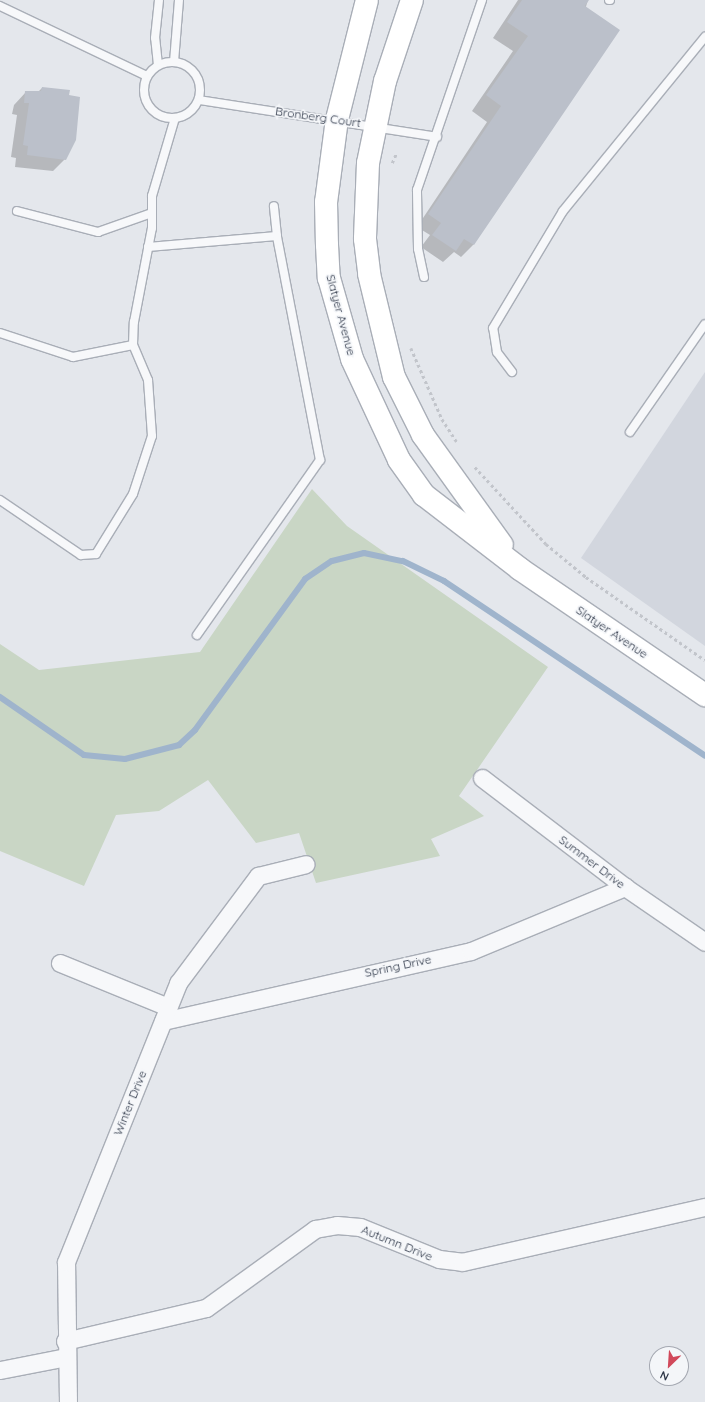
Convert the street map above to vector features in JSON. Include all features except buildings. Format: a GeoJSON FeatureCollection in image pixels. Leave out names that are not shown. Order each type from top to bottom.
{"type":"FeatureCollection","features":[{"type":"Feature","properties":{"kind":"main road","name":"Slatyer Avenue"},"geometry":{"type":"LineString","coordinates":[[368,0],[337,119],[326,202],[329,278],[352,359],[399,460],[424,495],[520,569],[705,695]]}},
{"type":"Feature","properties":{"kind":"main road","name":"Slatyer Avenue"},"geometry":{"type":"LineString","coordinates":[[412,0],[374,125],[366,185],[365,240],[375,310],[394,377],[422,435],[520,569]]}},
{"type":"Feature","properties":{"kind":"street","name":"Summer Drive"},"geometry":{"type":"LineString","coordinates":[[482,778],[625,887],[705,942]]}},
{"type":"Feature","properties":{"kind":"street","name":"Winter Drive"},"geometry":{"type":"LineString","coordinates":[[68,1402],[65,1341],[66,1262],[178,983],[258,876],[306,864]]}},
{"type":"Feature","properties":{"kind":"street","name":"Spring Drive"},"geometry":{"type":"LineString","coordinates":[[166,1014],[471,950],[625,887]]}},
{"type":"Feature","properties":{"kind":"street"},"geometry":{"type":"LineString","coordinates":[[60,963],[166,1014]]}},
{"type":"Feature","properties":{"kind":"street","name":"Autumn Drive"},"geometry":{"type":"LineString","coordinates":[[65,1341],[206,1308],[315,1229],[337,1225],[360,1227],[439,1259],[462,1262],[705,1207]]}},
{"type":"Feature","properties":{"kind":"street"},"geometry":{"type":"LineString","coordinates":[[0,1370],[66,1357]]}},
{"type":"Feature","properties":{"kind":"lane"},"geometry":{"type":"LineString","coordinates":[[158,65],[155,38],[159,0]]}},
{"type":"Feature","properties":{"kind":"lane"},"geometry":{"type":"LineString","coordinates":[[174,62],[179,0]]}},
{"type":"Feature","properties":{"kind":"lane"},"geometry":{"type":"LineString","coordinates":[[424,277],[418,249],[417,190],[438,137],[482,0]]}},
{"type":"Feature","properties":{"kind":"lane"},"geometry":{"type":"LineString","coordinates":[[0,6],[147,76]]}},
{"type":"Feature","properties":{"kind":"lane"},"geometry":{"type":"LineString","coordinates":[[512,372],[497,352],[493,328],[563,211],[705,37]]}},
{"type":"Feature","properties":{"kind":"lane"},"geometry":{"type":"LineString","coordinates":[[174,62],[193,71],[198,80],[199,100],[193,109],[175,118],[165,118],[148,106],[144,86],[147,76],[158,65],[174,62]]}},
{"type":"Feature","properties":{"kind":"lane","name":"Bronberg Court"},"geometry":{"type":"LineString","coordinates":[[199,100],[337,119],[438,137]]}},
{"type":"Feature","properties":{"kind":"lane"},"geometry":{"type":"LineString","coordinates":[[0,500],[81,555],[96,554],[133,494],[152,436],[148,380],[133,345],[148,247],[152,213],[152,196],[175,118]]}},
{"type":"Feature","properties":{"kind":"lane"},"geometry":{"type":"LineString","coordinates":[[197,635],[320,460],[277,236],[274,206]]}},
{"type":"Feature","properties":{"kind":"lane"},"geometry":{"type":"LineString","coordinates":[[17,211],[98,232],[152,213]]}},
{"type":"Feature","properties":{"kind":"lane"},"geometry":{"type":"LineString","coordinates":[[148,247],[277,236]]}},
{"type":"Feature","properties":{"kind":"lane"},"geometry":{"type":"LineString","coordinates":[[630,432],[705,324]]}},
{"type":"Feature","properties":{"kind":"lane"},"geometry":{"type":"LineString","coordinates":[[0,333],[73,357],[133,345]]}},
{"type":"Feature","properties":{"kind":"path"},"geometry":{"type":"LineString","coordinates":[[390,168],[396,154]]}},
{"type":"Feature","properties":{"kind":"path"},"geometry":{"type":"LineString","coordinates":[[409,341],[442,419],[459,444]]}},
{"type":"Feature","properties":{"kind":"path"},"geometry":{"type":"LineString","coordinates":[[471,463],[546,544],[586,577],[705,660]]}},
{"type":"Feature","properties":{"kind":"shaded area"},"geometry":{"type":"Polygon","coordinates":[[[705,372],[705,646],[581,558],[705,372]]]}},
{"type":"Feature","properties":{"kind":"green space"},"geometry":{"type":"Polygon","coordinates":[[[312,489],[347,526],[548,667],[459,796],[484,816],[431,839],[440,856],[316,883],[299,833],[256,843],[208,780],[159,811],[116,815],[84,886],[0,851],[0,644],[39,670],[200,652],[312,489]]]}},
{"type":"Feature","properties":{"kind":"waterway"},"geometry":{"type":"LineString","coordinates":[[0,697],[84,755],[125,759],[179,745],[195,730],[305,579],[332,561],[364,553],[403,561],[444,581],[705,756]]}}]}
